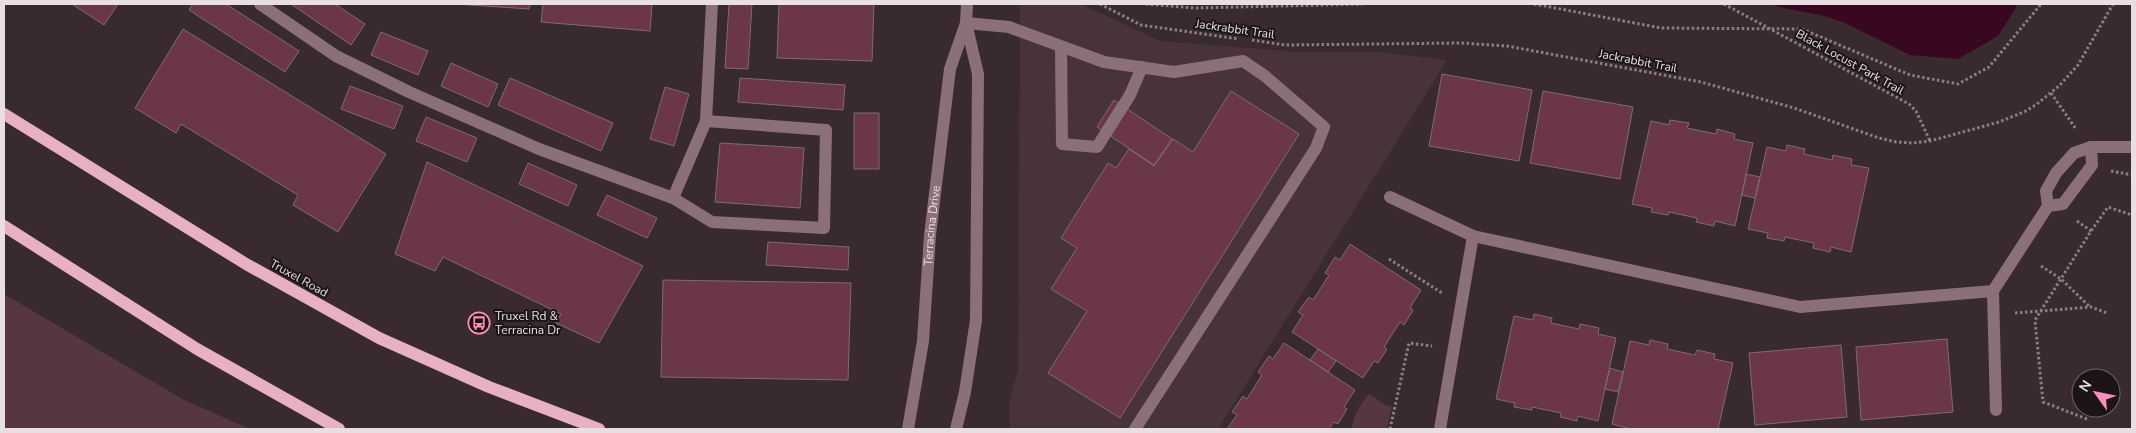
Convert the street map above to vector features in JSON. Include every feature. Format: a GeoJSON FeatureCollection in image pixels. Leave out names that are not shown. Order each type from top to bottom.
{"type":"FeatureCollection","features":[{"type":"Feature","properties":{"kind":"main road","name":"Truxel Road"},"geometry":{"type":"LineString","coordinates":[[4,114],[246,264],[379,338],[489,387],[599,429]]}},
{"type":"Feature","properties":{"kind":"main road"},"geometry":{"type":"LineString","coordinates":[[4,226],[198,349],[339,429]]}},
{"type":"Feature","properties":{"kind":"street"},"geometry":{"type":"LineString","coordinates":[[260,4],[336,56],[409,92],[540,149],[673,198],[712,222],[824,228],[826,130],[706,121]]}},
{"type":"Feature","properties":{"kind":"street"},"geometry":{"type":"LineString","coordinates":[[673,198],[706,121],[712,4]]}},
{"type":"Feature","properties":{"kind":"street","name":"Terracina Drive"},"geometry":{"type":"LineString","coordinates":[[956,429],[965,392],[976,320],[978,74],[966,23],[967,4]]}},
{"type":"Feature","properties":{"kind":"street"},"geometry":{"type":"LineString","coordinates":[[966,23],[1009,27],[1104,62],[1174,72],[1243,61],[1265,76],[1324,127],[1316,148],[1135,429]]}},
{"type":"Feature","properties":{"kind":"street","name":"Terracina Drive"},"geometry":{"type":"LineString","coordinates":[[908,429],[923,341],[930,236],[950,68],[966,23]]}},
{"type":"Feature","properties":{"kind":"street"},"geometry":{"type":"LineString","coordinates":[[1061,47],[1062,144],[1097,147],[1130,95],[1142,67]]}},
{"type":"Feature","properties":{"kind":"street"},"geometry":{"type":"LineString","coordinates":[[2048,206],[2063,204],[2076,187],[2092,165],[2091,147]]}},
{"type":"Feature","properties":{"kind":"street"},"geometry":{"type":"LineString","coordinates":[[1996,410],[1993,291],[2048,206],[2046,191],[2056,174],[2074,153],[2091,147],[2132,147]]}},
{"type":"Feature","properties":{"kind":"street"},"geometry":{"type":"LineString","coordinates":[[1390,196],[1473,236],[1800,306],[1993,291]]}},
{"type":"Feature","properties":{"kind":"street"},"geometry":{"type":"LineString","coordinates":[[1440,429],[1473,236]]}},
{"type":"Feature","properties":{"kind":"path","name":"Jackrabbit Trail"},"geometry":{"type":"LineString","coordinates":[[1100,4],[1141,25],[1285,45],[1462,43],[1507,46],[1552,53],[1701,82],[1794,108],[1896,142],[1914,143],[1930,141],[2008,118],[2026,111],[2052,93],[2078,65],[2113,4]]}},
{"type":"Feature","properties":{"kind":"path"},"geometry":{"type":"LineString","coordinates":[[1146,4],[1195,8],[1366,4]]}},
{"type":"Feature","properties":{"kind":"path"},"geometry":{"type":"LineString","coordinates":[[1534,4],[1661,28],[1802,29],[1910,75],[1958,84],[1989,67],[2041,4]]}},
{"type":"Feature","properties":{"kind":"path","name":"Black Locust Park Trail"},"geometry":{"type":"LineString","coordinates":[[1724,4],[1909,104],[1916,111],[1930,141]]}},
{"type":"Feature","properties":{"kind":"path"},"geometry":{"type":"LineString","coordinates":[[2052,93],[2072,125]]}},
{"type":"Feature","properties":{"kind":"path"},"geometry":{"type":"LineString","coordinates":[[2071,412],[2043,402],[2035,320],[2108,207],[2132,214]]}},
{"type":"Feature","properties":{"kind":"path"},"geometry":{"type":"LineString","coordinates":[[1389,259],[1445,295],[1447,287]]}},
{"type":"Feature","properties":{"kind":"path"},"geometry":{"type":"LineString","coordinates":[[2041,266],[2061,279],[2091,307],[2107,313]]}},
{"type":"Feature","properties":{"kind":"path"},"geometry":{"type":"LineString","coordinates":[[2010,313],[2091,307]]}},
{"type":"Feature","properties":{"kind":"path"},"geometry":{"type":"LineString","coordinates":[[1390,429],[1409,343],[1431,347],[1434,346],[1436,339]]}},
{"type":"Feature","properties":{"kind":"shaded area"},"geometry":{"type":"Polygon","coordinates":[[[1020,4],[1081,4],[1160,41],[1298,52],[1377,52],[1447,60],[1218,429],[1010,429],[1009,403],[1018,369],[1020,4]]]}},
{"type":"Feature","properties":{"kind":"shaded area"},"geometry":{"type":"Polygon","coordinates":[[[1772,4],[2018,4],[1998,36],[1958,59],[1910,55],[1843,22],[1772,4]]]}},
{"type":"Feature","properties":{"kind":"shaded area"},"geometry":{"type":"Polygon","coordinates":[[[4,294],[184,400],[250,429],[4,429],[4,294]]]}},
{"type":"Feature","properties":{"kind":"shaded area"},"geometry":{"type":"Polygon","coordinates":[[[1369,394],[1387,406],[1392,406],[1387,429],[1352,429],[1358,410],[1369,394]]]}},
{"type":"Feature","properties":{"kind":"building"},"geometry":{"type":"Polygon","coordinates":[[[72,4],[118,4],[104,25],[72,4]]]}},
{"type":"Feature","properties":{"kind":"building"},"geometry":{"type":"Polygon","coordinates":[[[193,4],[226,4],[299,51],[285,72],[189,10],[193,4]]]}},
{"type":"Feature","properties":{"kind":"building"},"geometry":{"type":"Polygon","coordinates":[[[291,4],[335,4],[365,24],[351,45],[291,4]]]}},
{"type":"Feature","properties":{"kind":"building"},"geometry":{"type":"Polygon","coordinates":[[[456,4],[530,4],[529,9],[456,4]]]}},
{"type":"Feature","properties":{"kind":"building"},"geometry":{"type":"Polygon","coordinates":[[[543,4],[652,4],[650,31],[541,22],[543,4]]]}},
{"type":"Feature","properties":{"kind":"building"},"geometry":{"type":"Polygon","coordinates":[[[729,4],[752,4],[748,69],[725,68],[729,4]]]}},
{"type":"Feature","properties":{"kind":"building"},"geometry":{"type":"Polygon","coordinates":[[[779,4],[874,4],[872,61],[777,58],[779,4]]]}},
{"type":"Feature","properties":{"kind":"building"},"geometry":{"type":"Polygon","coordinates":[[[183,29],[386,154],[338,232],[293,205],[298,195],[181,124],[176,133],[135,108],[183,29]]]}},
{"type":"Feature","properties":{"kind":"building"},"geometry":{"type":"Polygon","coordinates":[[[381,32],[428,51],[418,75],[371,55],[381,32]]]}},
{"type":"Feature","properties":{"kind":"building"},"geometry":{"type":"Polygon","coordinates":[[[451,63],[498,84],[488,107],[441,86],[451,63]]]}},
{"type":"Feature","properties":{"kind":"building"},"geometry":{"type":"Polygon","coordinates":[[[1442,74],[1532,90],[1519,161],[1429,146],[1442,74]]]}},
{"type":"Feature","properties":{"kind":"building"},"geometry":{"type":"Polygon","coordinates":[[[510,78],[613,123],[601,151],[498,105],[510,78]]]}},
{"type":"Feature","properties":{"kind":"building"},"geometry":{"type":"Polygon","coordinates":[[[740,78],[845,85],[843,110],[738,102],[740,78]]]}},
{"type":"Feature","properties":{"kind":"building"},"geometry":{"type":"Polygon","coordinates":[[[350,86],[403,106],[394,129],[341,109],[350,86]]]}},
{"type":"Feature","properties":{"kind":"building"},"geometry":{"type":"Polygon","coordinates":[[[665,87],[689,94],[674,146],[650,139],[665,87]]]}},
{"type":"Feature","properties":{"kind":"building"},"geometry":{"type":"Polygon","coordinates":[[[1231,91],[1299,134],[1120,418],[1048,373],[1087,311],[1051,289],[1077,248],[1061,238],[1108,163],[1116,168],[1129,149],[1154,166],[1173,139],[1193,152],[1231,91]]]}},
{"type":"Feature","properties":{"kind":"building"},"geometry":{"type":"Polygon","coordinates":[[[1543,91],[1633,107],[1620,179],[1530,163],[1543,91]]]}},
{"type":"Feature","properties":{"kind":"building"},"geometry":{"type":"Polygon","coordinates":[[[1114,100],[1172,139],[1154,165],[1097,127],[1114,100]]]}},
{"type":"Feature","properties":{"kind":"building"},"geometry":{"type":"Polygon","coordinates":[[[854,113],[879,113],[879,169],[854,169],[854,113]]]}},
{"type":"Feature","properties":{"kind":"building"},"geometry":{"type":"Polygon","coordinates":[[[426,117],[477,138],[467,162],[416,141],[426,117]]]}},
{"type":"Feature","properties":{"kind":"building"},"geometry":{"type":"Polygon","coordinates":[[[1670,120],[1689,123],[1687,128],[1716,134],[1717,129],[1735,134],[1734,139],[1753,143],[1735,226],[1715,221],[1714,226],[1696,222],[1697,218],[1669,212],[1668,215],[1651,212],[1652,208],[1632,204],[1651,121],[1669,125],[1670,120]]]}},
{"type":"Feature","properties":{"kind":"building"},"geometry":{"type":"Polygon","coordinates":[[[720,143],[804,148],[800,208],[715,202],[720,143]]]}},
{"type":"Feature","properties":{"kind":"building"},"geometry":{"type":"Polygon","coordinates":[[[1787,145],[1805,149],[1804,154],[1832,160],[1833,155],[1852,159],[1851,165],[1869,168],[1851,252],[1831,247],[1830,252],[1813,248],[1814,243],[1785,237],[1784,241],[1767,238],[1768,233],[1748,229],[1767,147],[1786,151],[1787,145]]]}},
{"type":"Feature","properties":{"kind":"building"},"geometry":{"type":"Polygon","coordinates":[[[427,162],[643,266],[599,343],[556,323],[561,314],[443,257],[435,271],[395,254],[427,162]]]}},
{"type":"Feature","properties":{"kind":"building"},"geometry":{"type":"Polygon","coordinates":[[[528,163],[577,185],[568,206],[519,184],[528,163]]]}},
{"type":"Feature","properties":{"kind":"building"},"geometry":{"type":"Polygon","coordinates":[[[1746,174],[1760,177],[1755,198],[1742,195],[1746,174]]]}},
{"type":"Feature","properties":{"kind":"building"},"geometry":{"type":"Polygon","coordinates":[[[607,195],[657,218],[647,238],[597,215],[607,195]]]}},
{"type":"Feature","properties":{"kind":"building"},"geometry":{"type":"Polygon","coordinates":[[[768,242],[849,247],[848,270],[766,265],[768,242]]]}},
{"type":"Feature","properties":{"kind":"building"},"geometry":{"type":"Polygon","coordinates":[[[1350,244],[1421,290],[1410,308],[1413,310],[1404,325],[1400,322],[1384,347],[1387,349],[1378,363],[1374,361],[1363,378],[1292,332],[1303,315],[1298,312],[1309,297],[1313,300],[1329,275],[1325,273],[1335,257],[1340,260],[1350,244]]]}},
{"type":"Feature","properties":{"kind":"building"},"geometry":{"type":"Polygon","coordinates":[[[663,280],[851,283],[848,380],[661,377],[663,280]]]}},
{"type":"Feature","properties":{"kind":"building"},"geometry":{"type":"Polygon","coordinates":[[[1534,314],[1552,318],[1551,323],[1579,329],[1580,324],[1599,328],[1598,334],[1616,338],[1598,421],[1578,416],[1577,421],[1560,417],[1561,413],[1532,407],[1532,410],[1514,407],[1515,403],[1496,399],[1514,316],[1533,320],[1534,314]]]}},
{"type":"Feature","properties":{"kind":"building"},"geometry":{"type":"Polygon","coordinates":[[[1947,339],[1953,412],[1861,420],[1856,347],[1947,339]]]}},
{"type":"Feature","properties":{"kind":"building"},"geometry":{"type":"Polygon","coordinates":[[[1650,340],[1668,344],[1667,349],[1695,355],[1697,350],[1715,354],[1714,359],[1733,363],[1718,429],[1631,429],[1612,424],[1630,341],[1649,345],[1650,340]]]}},
{"type":"Feature","properties":{"kind":"building"},"geometry":{"type":"Polygon","coordinates":[[[1284,343],[1355,390],[1344,407],[1347,409],[1338,424],[1334,422],[1329,429],[1227,429],[1237,415],[1232,412],[1243,396],[1247,399],[1262,375],[1258,372],[1269,356],[1273,359],[1284,343]]]}},
{"type":"Feature","properties":{"kind":"building"},"geometry":{"type":"Polygon","coordinates":[[[1841,345],[1847,417],[1755,425],[1749,353],[1841,345]]]}},
{"type":"Feature","properties":{"kind":"building"},"geometry":{"type":"Polygon","coordinates":[[[1318,349],[1336,361],[1328,372],[1310,360],[1318,349]]]}},
{"type":"Feature","properties":{"kind":"building"},"geometry":{"type":"Polygon","coordinates":[[[1610,368],[1623,372],[1618,392],[1605,389],[1610,368]]]}},
{"type":"Feature","properties":{"kind":"place","name":"Truxel Rd & Terracina Dr"},"geometry":{"type":"Point","coordinates":[479,323]}}]}
